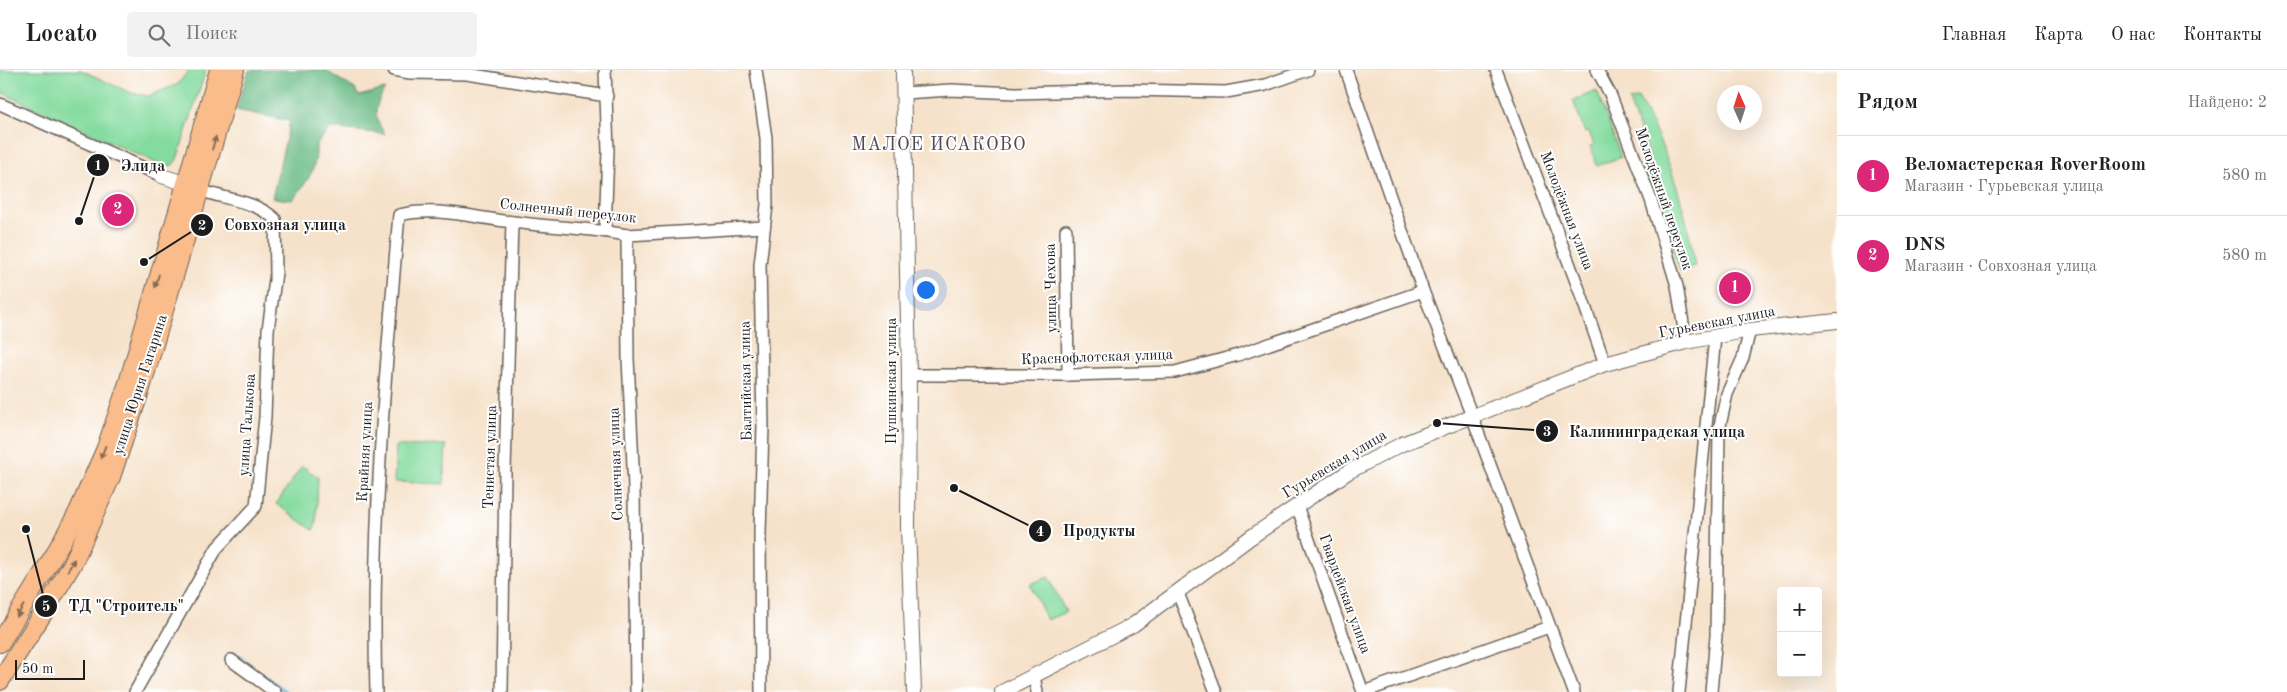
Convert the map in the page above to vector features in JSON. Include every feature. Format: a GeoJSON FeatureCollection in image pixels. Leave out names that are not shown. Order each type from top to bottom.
{"type":"FeatureCollection","features":[{"type":"Feature","properties":{"kind":"main road","name":"улица Юрия Гагарина"},"geometry":{"type":"LineString","coordinates":[[0,681],[73,563],[111,477],[142,385],[194,187],[219,70]]}},
{"type":"Feature","properties":{"kind":"main road","name":"улица Юрия Гагарина"},"geometry":{"type":"LineString","coordinates":[[0,643],[78,512],[106,448],[235,70]]}},
{"type":"Feature","properties":{"kind":"street"},"geometry":{"type":"LineString","coordinates":[[394,70],[410,74],[467,74],[608,96]]}},
{"type":"Feature","properties":{"kind":"street"},"geometry":{"type":"LineString","coordinates":[[605,70],[608,96],[605,231]]}},
{"type":"Feature","properties":{"kind":"street","name":"Балтийская улица"},"geometry":{"type":"LineString","coordinates":[[756,70],[766,138],[767,205],[760,265],[763,426],[760,533],[762,692]]}},
{"type":"Feature","properties":{"kind":"street","name":"Пушкинская улица"},"geometry":{"type":"LineString","coordinates":[[903,70],[909,374],[908,526],[914,692]]}},
{"type":"Feature","properties":{"kind":"street"},"geometry":{"type":"LineString","coordinates":[[904,92],[951,90],[1016,93],[1127,90],[1226,92],[1265,85],[1308,70]]}},
{"type":"Feature","properties":{"kind":"street"},"geometry":{"type":"LineString","coordinates":[[1346,70],[1423,292],[1472,416],[1574,692]]}},
{"type":"Feature","properties":{"kind":"street","name":"Молодёжная улица"},"geometry":{"type":"LineString","coordinates":[[1496,70],[1580,292],[1604,364]]}},
{"type":"Feature","properties":{"kind":"street","name":"Молодёжный переулок"},"geometry":{"type":"LineString","coordinates":[[1597,70],[1610,94],[1650,200],[1677,286],[1686,342]]}},
{"type":"Feature","properties":{"kind":"street"},"geometry":{"type":"LineString","coordinates":[[0,104],[162,176],[194,187]]}},
{"type":"Feature","properties":{"kind":"street","name":"улица Талькова"},"geometry":{"type":"LineString","coordinates":[[135,692],[217,548],[256,506],[265,417],[268,330],[276,272],[275,220],[266,211],[194,187]]}},
{"type":"Feature","properties":{"kind":"street","name":"Солнечный переулок"},"geometry":{"type":"LineString","coordinates":[[399,215],[417,210],[456,213],[512,222],[605,231],[627,235],[764,227]]}},
{"type":"Feature","properties":{"kind":"street","name":"Крайняя улица"},"geometry":{"type":"LineString","coordinates":[[376,692],[377,555],[383,416],[399,215]]}},
{"type":"Feature","properties":{"kind":"street","name":"Тенистая улица"},"geometry":{"type":"LineString","coordinates":[[502,692],[505,471],[512,222]]}},
{"type":"Feature","properties":{"kind":"street","name":"улица Чехова"},"geometry":{"type":"LineString","coordinates":[[1066,230],[1068,375]]}},
{"type":"Feature","properties":{"kind":"street","name":"Солнечная улица"},"geometry":{"type":"LineString","coordinates":[[627,235],[628,358],[634,487],[636,692]]}},
{"type":"Feature","properties":{"kind":"street","name":"Краснофлотская улица"},"geometry":{"type":"LineString","coordinates":[[909,374],[1068,375],[1174,372],[1238,355],[1423,292]]}},
{"type":"Feature","properties":{"kind":"street","name":"Гурьевская улица"},"geometry":{"type":"LineString","coordinates":[[1002,692],[1133,625],[1296,506],[1348,472],[1402,444],[1604,364],[1686,342],[1750,330],[1837,321]]}},
{"type":"Feature","properties":{"kind":"street"},"geometry":{"type":"LineString","coordinates":[[1711,692],[1716,636],[1719,430],[1727,394],[1743,358],[1750,330]]}},
{"type":"Feature","properties":{"kind":"street"},"geometry":{"type":"LineString","coordinates":[[1679,692],[1715,337]]}},
{"type":"Feature","properties":{"kind":"street","name":"Гвардейская улица"},"geometry":{"type":"LineString","coordinates":[[1296,506],[1363,692]]}},
{"type":"Feature","properties":{"kind":"street"},"geometry":{"type":"LineString","coordinates":[[1178,593],[1216,692]]}},
{"type":"Feature","properties":{"kind":"street"},"geometry":{"type":"LineString","coordinates":[[1363,692],[1549,627]]}},
{"type":"Feature","properties":{"kind":"street"},"geometry":{"type":"LineString","coordinates":[[231,660],[275,692]]}},
{"type":"Feature","properties":{"kind":"street"},"geometry":{"type":"LineString","coordinates":[[1034,676],[1037,692]]}},
{"type":"Feature","properties":{"kind":"green space"},"geometry":{"type":"Polygon","coordinates":[[[0,70],[81,70],[131,93],[149,96],[178,84],[189,70],[206,70],[177,159],[173,165],[163,166],[0,92],[0,70]]]}},
{"type":"Feature","properties":{"kind":"green space"},"geometry":{"type":"Polygon","coordinates":[[[249,70],[325,70],[355,89],[359,96],[385,89],[376,112],[378,122],[385,134],[330,128],[316,145],[313,168],[293,200],[272,198],[290,121],[236,110],[249,70]]]}},
{"type":"Feature","properties":{"kind":"green space"},"geometry":{"type":"Polygon","coordinates":[[[1597,91],[1621,157],[1597,166],[1590,146],[1594,145],[1589,132],[1585,133],[1573,100],[1597,91]]]}},
{"type":"Feature","properties":{"kind":"green space"},"geometry":{"type":"Polygon","coordinates":[[[1638,98],[1667,158],[1687,222],[1695,266],[1680,271],[1647,174],[1654,171],[1629,101],[1638,98]]]}},
{"type":"Feature","properties":{"kind":"green space"},"geometry":{"type":"Polygon","coordinates":[[[446,445],[444,484],[394,482],[396,446],[446,445]]]}},
{"type":"Feature","properties":{"kind":"green space"},"geometry":{"type":"Polygon","coordinates":[[[302,466],[318,477],[316,524],[313,530],[276,504],[302,466]]]}},
{"type":"Feature","properties":{"kind":"green space"},"geometry":{"type":"Polygon","coordinates":[[[1048,577],[1066,612],[1047,620],[1030,584],[1048,577]]]}},
{"type":"Feature","properties":{"kind":"waterway"},"geometry":{"type":"LineString","coordinates":[[233,652],[286,692]]}},
{"type":"Feature","properties":{"kind":"place","name":"DNS"},"geometry":{"type":"Point","coordinates":[118,210]}},
{"type":"Feature","properties":{"kind":"place","name":"Элида"},"geometry":{"type":"Point","coordinates":[79,221]}},
{"type":"Feature","properties":{"kind":"place","name":"Совхозная улица"},"geometry":{"type":"Point","coordinates":[144,262]}},
{"type":"Feature","properties":{"kind":"place","name":"Веломастерская RoverRoom"},"geometry":{"type":"Point","coordinates":[1735,288]}},
{"type":"Feature","properties":{"kind":"place","name":"Калининградская улица"},"geometry":{"type":"Point","coordinates":[1437,423]}},
{"type":"Feature","properties":{"kind":"place","name":"Продукты"},"geometry":{"type":"Point","coordinates":[954,488]}},
{"type":"Feature","properties":{"kind":"place","name":"ТД \"Строитель\""},"geometry":{"type":"Point","coordinates":[26,529]}},
{"type":"Feature","properties":{"kind":"district","name":"МАЛОЕ ИСАКОВО"},"geometry":{"type":"Point","coordinates":[939,145]}}]}
